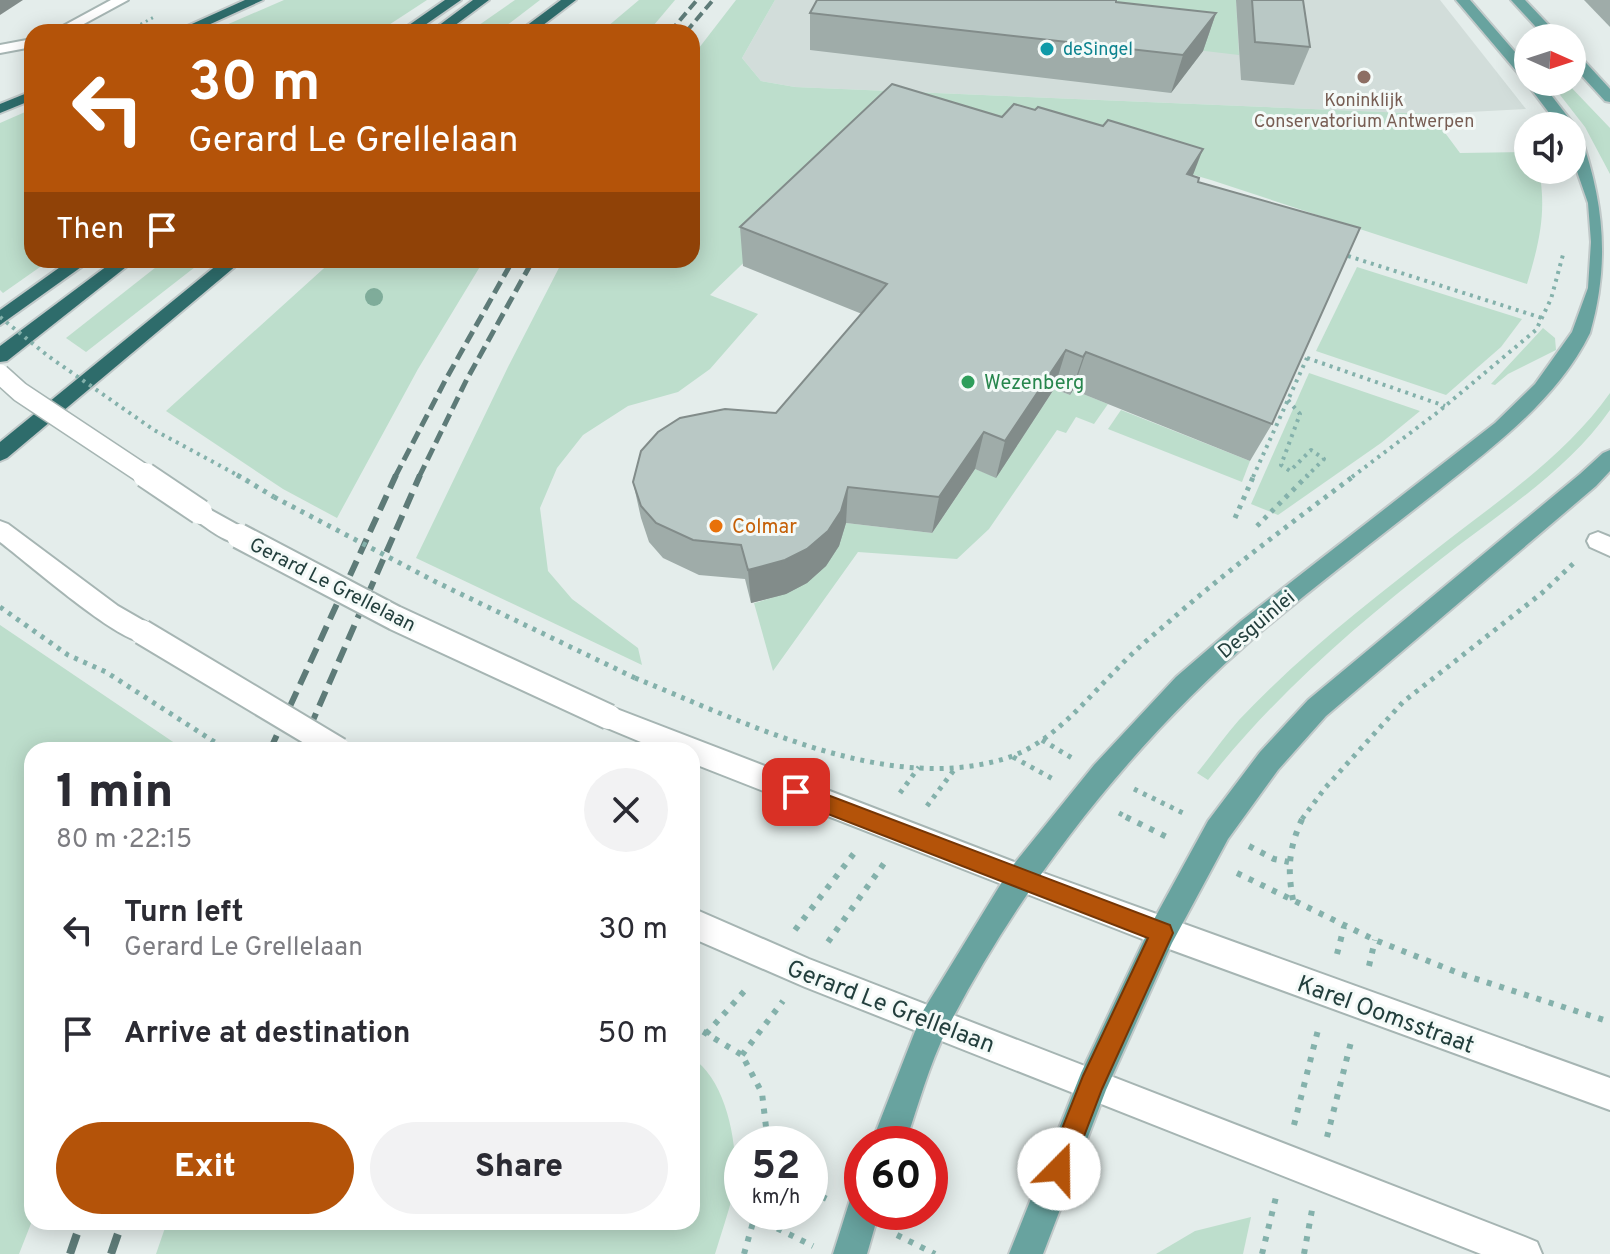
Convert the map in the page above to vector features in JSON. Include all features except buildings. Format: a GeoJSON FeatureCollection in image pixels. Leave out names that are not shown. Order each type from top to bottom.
{"type":"FeatureCollection","features":[{"type":"Feature","properties":{"kind":"highway"},"geometry":{"type":"LineString","coordinates":[[200,24],[256,0]]}},
{"type":"Feature","properties":{"kind":"highway"},"geometry":{"type":"LineString","coordinates":[[418,24],[454,0]]}},
{"type":"Feature","properties":{"kind":"highway"},"geometry":{"type":"LineString","coordinates":[[448,24],[482,0]]}},
{"type":"Feature","properties":{"kind":"highway"},"geometry":{"type":"LineString","coordinates":[[536,24],[569,0]]}},
{"type":"Feature","properties":{"kind":"highway"},"geometry":{"type":"LineString","coordinates":[[0,109],[24,98]]}},
{"type":"Feature","properties":{"kind":"highway"},"geometry":{"type":"LineString","coordinates":[[0,318],[71,268]]}},
{"type":"Feature","properties":{"kind":"highway"},"geometry":{"type":"LineString","coordinates":[[0,356],[116,268]]}},
{"type":"Feature","properties":{"kind":"highway"},"geometry":{"type":"LineString","coordinates":[[0,453],[224,268]]}},
{"type":"Feature","properties":{"kind":"main road"},"geometry":{"type":"LineString","coordinates":[[1463,0],[1514,60]]}},
{"type":"Feature","properties":{"kind":"main road"},"geometry":{"type":"LineString","coordinates":[[1518,0],[1541,24]]}},
{"type":"Feature","properties":{"kind":"main road"},"geometry":{"type":"LineString","coordinates":[[1586,71],[1610,98]]}},
{"type":"Feature","properties":{"kind":"main road"},"geometry":{"type":"LineString","coordinates":[[1544,96],[1556,112]]}},
{"type":"Feature","properties":{"kind":"main road","name":"Desguinlei"},"geometry":{"type":"LineString","coordinates":[[895,1126],[934,1022],[1020,879],[1103,774],[1185,685],[1249,628],[1502,428],[1542,389],[1581,333],[1597,288],[1600,242],[1596,203],[1586,174]]}},
{"type":"Feature","properties":{"kind":"main road"},"geometry":{"type":"LineString","coordinates":[[1026,1254],[1092,1084],[1162,933],[1218,830],[1269,761],[1317,708],[1588,480],[1610,458]]}},
{"type":"Feature","properties":{"kind":"main road"},"geometry":{"type":"LineString","coordinates":[[850,1254],[857,1230]]}},
{"type":"Feature","properties":{"kind":"street"},"geometry":{"type":"LineString","coordinates":[[74,24],[121,0]]}},
{"type":"Feature","properties":{"kind":"street"},"geometry":{"type":"LineString","coordinates":[[0,49],[24,44]]}},
{"type":"Feature","properties":{"kind":"street","name":"Gerard Le Grellelaan"},"geometry":{"type":"LineString","coordinates":[[0,374],[20,392],[239,536],[395,618],[609,717],[671,742]]}},
{"type":"Feature","properties":{"kind":"street"},"geometry":{"type":"LineString","coordinates":[[0,530],[110,613],[326,742]]}},
{"type":"Feature","properties":{"kind":"street","name":"Gerard Le Grellelaan"},"geometry":{"type":"LineString","coordinates":[[700,754],[904,836],[1162,933]]}},
{"type":"Feature","properties":{"kind":"street","name":"Gerard Le Grellelaan"},"geometry":{"type":"LineString","coordinates":[[700,927],[805,972],[1092,1084]]}},
{"type":"Feature","properties":{"kind":"street","name":"Karel Oomsstraat"},"geometry":{"type":"LineString","coordinates":[[1162,933],[1610,1094]]}},
{"type":"Feature","properties":{"kind":"street"},"geometry":{"type":"LineString","coordinates":[[1092,1084],[1525,1254]]}},
{"type":"Feature","properties":{"kind":"path"},"geometry":{"type":"LineString","coordinates":[[0,318],[48,356],[154,430],[436,582],[635,678],[835,756],[875,765],[919,767],[987,763],[1012,756],[1042,740],[1205,588],[1446,406],[1538,327],[1565,249]]}},
{"type":"Feature","properties":{"kind":"path"},"geometry":{"type":"LineString","coordinates":[[1348,256],[1542,318]]}},
{"type":"Feature","properties":{"kind":"path"},"geometry":{"type":"LineString","coordinates":[[1298,355],[1446,406]]}},
{"type":"Feature","properties":{"kind":"path"},"geometry":{"type":"LineString","coordinates":[[1235,518],[1307,358]]}},
{"type":"Feature","properties":{"kind":"path"},"geometry":{"type":"LineString","coordinates":[[1257,526],[1324,459],[1311,450],[1290,471],[1281,465],[1300,414],[1288,400]]}},
{"type":"Feature","properties":{"kind":"path"},"geometry":{"type":"LineString","coordinates":[[1293,901],[1287,870],[1292,841],[1305,813],[1403,702],[1604,544]]}},
{"type":"Feature","properties":{"kind":"path"},"geometry":{"type":"LineString","coordinates":[[0,607],[68,655],[106,672],[215,742]]}},
{"type":"Feature","properties":{"kind":"path"},"geometry":{"type":"LineString","coordinates":[[1042,740],[1103,774],[1274,859],[1289,862]]}},
{"type":"Feature","properties":{"kind":"path"},"geometry":{"type":"LineString","coordinates":[[742,1055],[957,765]]}},
{"type":"Feature","properties":{"kind":"path"},"geometry":{"type":"LineString","coordinates":[[706,1034],[773,959],[919,767]]}},
{"type":"Feature","properties":{"kind":"path"},"geometry":{"type":"LineString","coordinates":[[1262,1254],[1344,927],[1461,974],[1610,1022]]}},
{"type":"Feature","properties":{"kind":"path"},"geometry":{"type":"LineString","coordinates":[[1304,1254],[1319,1173],[1375,940]]}},
{"type":"Feature","properties":{"kind":"path"},"geometry":{"type":"LineString","coordinates":[[700,1030],[742,1055],[762,1093],[766,1126]]}},
{"type":"Feature","properties":{"kind":"path"},"geometry":{"type":"LineString","coordinates":[[744,1254],[751,1230]]}},
{"type":"Feature","properties":{"kind":"path"},"geometry":{"type":"LineString","coordinates":[[783,1230],[816,1248]]}},
{"type":"Feature","properties":{"kind":"shaded area"},"geometry":{"type":"Polygon","coordinates":[[[775,0],[1440,0],[1526,109],[1431,114],[795,87],[761,81],[742,58],[775,0]]]}},
{"type":"Feature","properties":{"kind":"green space"},"geometry":{"type":"Polygon","coordinates":[[[284,0],[427,0],[390,24],[228,24],[284,0]]]}},
{"type":"Feature","properties":{"kind":"green space"},"geometry":{"type":"Polygon","coordinates":[[[515,0],[540,0],[508,24],[480,24],[515,0]]]}},
{"type":"Feature","properties":{"kind":"green space"},"geometry":{"type":"Polygon","coordinates":[[[639,0],[675,0],[655,24],[610,24],[639,0]]]}},
{"type":"Feature","properties":{"kind":"green space"},"geometry":{"type":"Polygon","coordinates":[[[736,0],[775,0],[742,58],[761,81],[795,87],[1431,114],[1460,153],[1514,152],[1514,184],[1541,185],[1540,228],[1527,284],[1211,180],[1071,139],[889,123],[710,295],[758,314],[710,369],[678,392],[628,406],[583,435],[557,468],[540,508],[548,571],[572,599],[638,648],[642,665],[416,558],[559,268],[700,268],[700,47],[736,0]]]}},
{"type":"Feature","properties":{"kind":"green space"},"geometry":{"type":"Polygon","coordinates":[[[1111,0],[1236,0],[1239,55],[1103,39],[1111,0]]]}},
{"type":"Feature","properties":{"kind":"green space"},"geometry":{"type":"Polygon","coordinates":[[[1561,96],[1579,96],[1610,128],[1610,174],[1586,129],[1586,112],[1573,112],[1561,96]]]}},
{"type":"Feature","properties":{"kind":"green space"},"geometry":{"type":"Polygon","coordinates":[[[24,112],[24,268],[39,268],[3,293],[0,290],[0,123],[24,112]]]}},
{"type":"Feature","properties":{"kind":"green space"},"geometry":{"type":"Polygon","coordinates":[[[1357,267],[1522,319],[1501,347],[1446,395],[1316,351],[1357,267]]]}},
{"type":"Feature","properties":{"kind":"green space"},"geometry":{"type":"Polygon","coordinates":[[[155,268],[194,268],[86,352],[66,338],[155,268]]]}},
{"type":"Feature","properties":{"kind":"green space"},"geometry":{"type":"Polygon","coordinates":[[[324,268],[479,268],[418,369],[337,518],[283,489],[166,411],[324,268]]]}},
{"type":"Feature","properties":{"kind":"green space"},"geometry":{"type":"Polygon","coordinates":[[[1543,328],[1555,338],[1556,350],[1508,374],[1495,385],[1491,384],[1543,328]]]}},
{"type":"Feature","properties":{"kind":"green space"},"geometry":{"type":"Polygon","coordinates":[[[1309,373],[1420,411],[1381,443],[1278,515],[1251,504],[1309,373]]]}},
{"type":"Feature","properties":{"kind":"green space"},"geometry":{"type":"Polygon","coordinates":[[[1054,389],[1070,395],[1073,390],[1108,404],[1094,424],[1076,417],[1066,433],[1057,430],[989,529],[957,559],[858,552],[773,671],[754,603],[788,592],[813,577],[832,555],[846,523],[932,533],[975,469],[996,477],[1054,389]]]}},
{"type":"Feature","properties":{"kind":"green space"},"geometry":{"type":"Polygon","coordinates":[[[1610,393],[1610,410],[1574,453],[1409,584],[1318,662],[1261,719],[1208,780],[1197,773],[1262,696],[1364,607],[1554,456],[1610,393]]]}},
{"type":"Feature","properties":{"kind":"green space"},"geometry":{"type":"Polygon","coordinates":[[[1121,410],[1250,461],[1242,482],[1108,429],[1121,410]]]}},
{"type":"Feature","properties":{"kind":"green space"},"geometry":{"type":"Polygon","coordinates":[[[0,625],[173,742],[24,742],[24,1230],[28,1230],[19,1254],[0,1254],[0,625]]]}},
{"type":"Feature","properties":{"kind":"green space"},"geometry":{"type":"Polygon","coordinates":[[[700,1065],[715,1083],[730,1126],[724,1126],[724,1224],[715,1254],[156,1254],[164,1230],[700,1230],[700,1065]]]}},
{"type":"Feature","properties":{"kind":"green space"},"geometry":{"type":"Polygon","coordinates":[[[1251,1217],[1243,1254],[1156,1254],[1195,1231],[1251,1217]]]}},
{"type":"Feature","properties":{"kind":"railway"},"geometry":{"type":"LineString","coordinates":[[677,24],[697,0]]}},
{"type":"Feature","properties":{"kind":"railway"},"geometry":{"type":"LineString","coordinates":[[693,24],[713,0]]}},
{"type":"Feature","properties":{"kind":"railway"},"geometry":{"type":"LineString","coordinates":[[396,476],[508,268]]}},
{"type":"Feature","properties":{"kind":"railway"},"geometry":{"type":"LineString","coordinates":[[419,477],[467,379],[529,268]]}},
{"type":"Feature","properties":{"kind":"railway"},"geometry":{"type":"LineString","coordinates":[[303,742],[420,475]]}},
{"type":"Feature","properties":{"kind":"railway"},"geometry":{"type":"LineString","coordinates":[[274,742],[396,476]]}},
{"type":"Feature","properties":{"kind":"railway"},"geometry":{"type":"LineString","coordinates":[[70,1254],[78,1230]]}},
{"type":"Feature","properties":{"kind":"railway"},"geometry":{"type":"LineString","coordinates":[[111,1254],[119,1230]]}},
{"type":"Feature","properties":{"kind":"place","name":"deSingel"},"geometry":{"type":"Point","coordinates":[1047,49]}},
{"type":"Feature","properties":{"kind":"place","name":"Koninklijk Conservatorium Antwerpen"},"geometry":{"type":"Point","coordinates":[1364,77]}},
{"type":"Feature","properties":{"kind":"place","name":"Wezenberg"},"geometry":{"type":"Point","coordinates":[968,382]}},
{"type":"Feature","properties":{"kind":"place","name":"Colmar"},"geometry":{"type":"Point","coordinates":[716,526]}},
{"type":"Feature","properties":{"kind":"route"},"geometry":{"type":"LineString","coordinates":[[796,792],[1162,933],[1092,1084],[1059,1169]]}}]}
